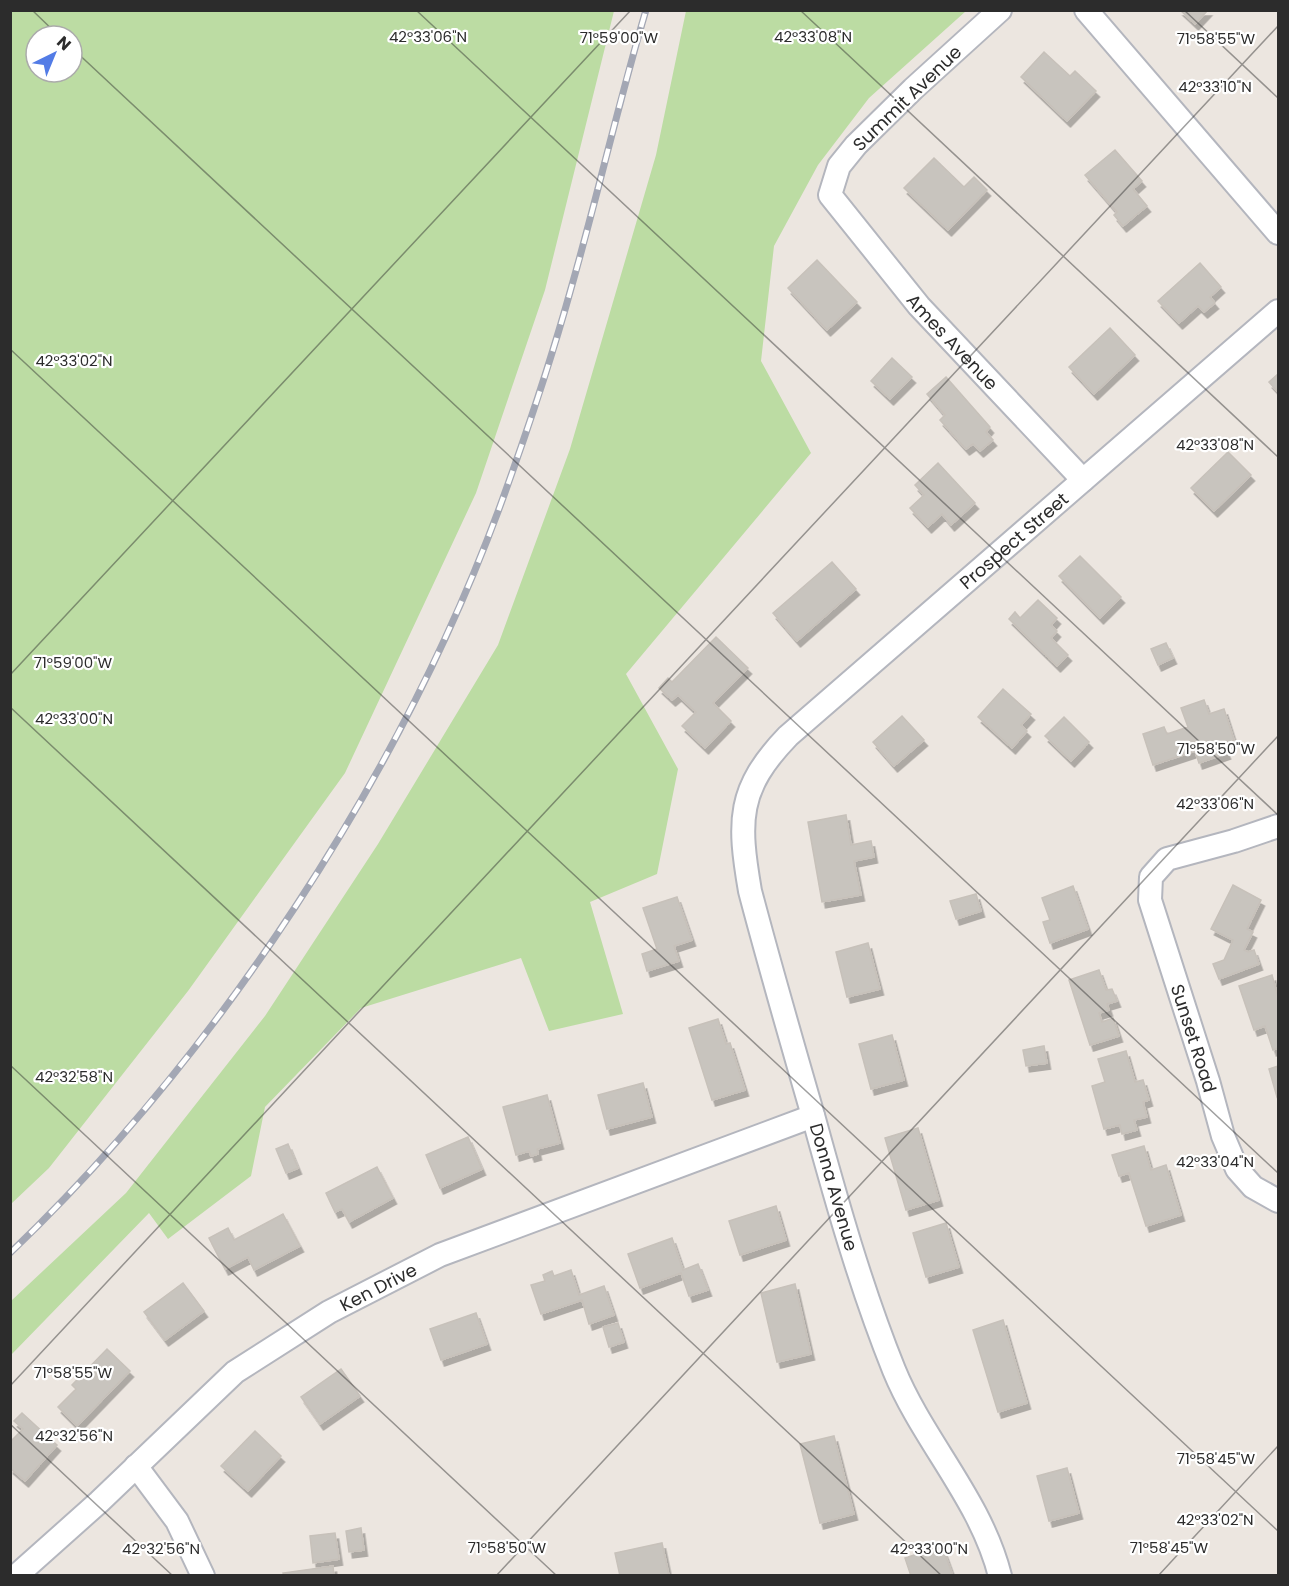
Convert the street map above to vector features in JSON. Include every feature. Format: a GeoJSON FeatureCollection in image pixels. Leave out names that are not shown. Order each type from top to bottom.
{"type":"FeatureCollection","features":[{"type":"Feature","properties":{"kind":"street","name":"Summit Avenue"},"geometry":{"type":"LineString","coordinates":[[830,195],[839,166],[856,145],[913,89],[1000,10]]}},
{"type":"Feature","properties":{"kind":"street"},"geometry":{"type":"LineString","coordinates":[[1086,10],[1278,233]]}},
{"type":"Feature","properties":{"kind":"street","name":"Ames Avenue"},"geometry":{"type":"LineString","coordinates":[[830,195],[919,306],[1083,480]]}},
{"type":"Feature","properties":{"kind":"street","name":"Prospect Street"},"geometry":{"type":"LineString","coordinates":[[756,776],[770,755],[788,736],[1278,311]]}},
{"type":"Feature","properties":{"kind":"street","name":"Donna Avenue"},"geometry":{"type":"LineString","coordinates":[[756,776],[749,792],[743,817],[744,860],[755,911],[843,1226],[895,1371],[912,1406],[974,1511],[1000,1575]]}},
{"type":"Feature","properties":{"kind":"street","name":"Sunset Road"},"geometry":{"type":"LineString","coordinates":[[1278,826],[1234,841],[1167,859],[1151,877],[1150,900],[1208,1081],[1223,1136],[1237,1169],[1253,1187],[1278,1201]]}},
{"type":"Feature","properties":{"kind":"street","name":"Ken Drive"},"geometry":{"type":"LineString","coordinates":[[16,1575],[235,1372],[330,1312],[440,1255],[813,1116]]}},
{"type":"Feature","properties":{"kind":"street"},"geometry":{"type":"LineString","coordinates":[[136,1466],[177,1521],[203,1575]]}},
{"type":"Feature","properties":{"kind":"green space"},"geometry":{"type":"Polygon","coordinates":[[[11,10],[614,11],[545,290],[476,493],[345,773],[188,991],[49,1168],[11,1204],[11,10]]]}},
{"type":"Feature","properties":{"kind":"green space"},"geometry":{"type":"Polygon","coordinates":[[[686,11],[966,11],[869,98],[818,165],[774,246],[761,361],[811,453],[626,674],[678,769],[657,874],[590,902],[623,1014],[549,1031],[521,958],[361,1008],[265,1107],[251,1176],[168,1239],[149,1213],[11,1355],[11,1301],[126,1193],[265,1016],[378,844],[498,645],[570,449],[656,155],[686,11]]]}},
{"type":"Feature","properties":{"kind":"building"},"geometry":{"type":"Polygon","coordinates":[[[1180,10],[1208,10],[1195,24],[1180,10]]]}},
{"type":"Feature","properties":{"kind":"building"},"geometry":{"type":"Polygon","coordinates":[[[1044,52],[1070,76],[1075,71],[1096,91],[1067,121],[1021,77],[1044,52]]]}},
{"type":"Feature","properties":{"kind":"building"},"geometry":{"type":"Polygon","coordinates":[[[1115,150],[1142,181],[1133,189],[1147,206],[1123,226],[1114,215],[1117,212],[1085,175],[1115,150]]]}},
{"type":"Feature","properties":{"kind":"building"},"geometry":{"type":"Polygon","coordinates":[[[934,158],[964,187],[974,177],[987,190],[948,230],[904,188],[934,158]]]}},
{"type":"Feature","properties":{"kind":"building"},"geometry":{"type":"Polygon","coordinates":[[[817,260],[857,302],[827,330],[788,288],[817,260]]]}},
{"type":"Feature","properties":{"kind":"building"},"geometry":{"type":"Polygon","coordinates":[[[1200,263],[1221,287],[1210,297],[1215,303],[1204,312],[1198,306],[1179,323],[1158,301],[1200,263]]]}},
{"type":"Feature","properties":{"kind":"building"},"geometry":{"type":"Polygon","coordinates":[[[1110,328],[1135,355],[1094,394],[1069,367],[1110,328]]]}},
{"type":"Feature","properties":{"kind":"building"},"geometry":{"type":"Polygon","coordinates":[[[892,358],[912,377],[890,399],[871,381],[892,358]]]}},
{"type":"Feature","properties":{"kind":"building"},"geometry":{"type":"Polygon","coordinates":[[[1278,374],[1278,392],[1269,382],[1278,374]]]}},
{"type":"Feature","properties":{"kind":"building"},"geometry":{"type":"Polygon","coordinates":[[[946,377],[990,427],[986,432],[993,440],[980,451],[973,444],[966,449],[940,420],[945,415],[927,394],[946,377]]]}},
{"type":"Feature","properties":{"kind":"building"},"geometry":{"type":"Polygon","coordinates":[[[1228,452],[1251,475],[1214,511],[1191,488],[1228,452]]]}},
{"type":"Feature","properties":{"kind":"building"},"geometry":{"type":"Polygon","coordinates":[[[938,463],[975,503],[951,525],[942,514],[928,527],[910,508],[924,495],[915,485],[938,463]]]}},
{"type":"Feature","properties":{"kind":"building"},"geometry":{"type":"Polygon","coordinates":[[[1080,556],[1121,597],[1100,618],[1059,576],[1080,556]]]}},
{"type":"Feature","properties":{"kind":"building"},"geometry":{"type":"Polygon","coordinates":[[[832,562],[856,589],[797,641],[773,613],[832,562]]]}},
{"type":"Feature","properties":{"kind":"building"},"geometry":{"type":"Polygon","coordinates":[[[1038,600],[1057,618],[1051,625],[1057,631],[1051,638],[1068,655],[1057,666],[1009,619],[1015,612],[1020,618],[1038,600]]]}},
{"type":"Feature","properties":{"kind":"building"},"geometry":{"type":"Polygon","coordinates":[[[716,637],[748,668],[713,703],[731,721],[705,748],[682,726],[696,712],[678,695],[672,700],[659,688],[668,678],[672,682],[716,637]]]}},
{"type":"Feature","properties":{"kind":"building"},"geometry":{"type":"Polygon","coordinates":[[[1166,643],[1173,658],[1158,665],[1151,649],[1166,643]]]}},
{"type":"Feature","properties":{"kind":"building"},"geometry":{"type":"Polygon","coordinates":[[[1003,689],[1031,714],[1021,725],[1027,731],[1012,748],[978,717],[1003,689]]]}},
{"type":"Feature","properties":{"kind":"building"},"geometry":{"type":"Polygon","coordinates":[[[1204,700],[1209,714],[1224,709],[1234,740],[1223,744],[1227,753],[1199,763],[1195,751],[1153,765],[1143,734],[1164,727],[1167,734],[1188,727],[1181,708],[1204,700]]]}},
{"type":"Feature","properties":{"kind":"building"},"geometry":{"type":"Polygon","coordinates":[[[902,716],[924,740],[894,766],[873,742],[902,716]]]}},
{"type":"Feature","properties":{"kind":"building"},"geometry":{"type":"Polygon","coordinates":[[[1064,717],[1089,742],[1071,761],[1045,736],[1064,717]]]}},
{"type":"Feature","properties":{"kind":"building"},"geometry":{"type":"Polygon","coordinates":[[[846,815],[851,845],[871,841],[874,857],[854,861],[861,895],[822,902],[808,822],[846,815]]]}},
{"type":"Feature","properties":{"kind":"building"},"geometry":{"type":"Polygon","coordinates":[[[1233,885],[1261,900],[1247,929],[1253,932],[1244,950],[1248,952],[1254,950],[1259,964],[1219,979],[1213,964],[1224,960],[1233,940],[1211,929],[1233,885]]]}},
{"type":"Feature","properties":{"kind":"building"},"geometry":{"type":"Polygon","coordinates":[[[1073,886],[1088,929],[1050,943],[1043,922],[1050,920],[1042,898],[1073,886]]]}},
{"type":"Feature","properties":{"kind":"building"},"geometry":{"type":"Polygon","coordinates":[[[976,894],[981,911],[956,919],[950,901],[976,894]]]}},
{"type":"Feature","properties":{"kind":"building"},"geometry":{"type":"Polygon","coordinates":[[[677,897],[692,940],[674,946],[679,961],[647,971],[642,954],[657,949],[643,908],[677,897]]]}},
{"type":"Feature","properties":{"kind":"building"},"geometry":{"type":"Polygon","coordinates":[[[868,943],[880,989],[847,997],[836,952],[868,943]]]}},
{"type":"Feature","properties":{"kind":"building"},"geometry":{"type":"Polygon","coordinates":[[[1099,970],[1106,990],[1112,989],[1117,1001],[1107,1004],[1109,1010],[1099,1013],[1102,1022],[1113,1018],[1119,1036],[1090,1045],[1069,980],[1099,970]]]}},
{"type":"Feature","properties":{"kind":"building"},"geometry":{"type":"Polygon","coordinates":[[[1272,975],[1278,997],[1278,1048],[1273,1050],[1265,1026],[1254,1030],[1239,986],[1272,975]]]}},
{"type":"Feature","properties":{"kind":"building"},"geometry":{"type":"Polygon","coordinates":[[[718,1019],[726,1044],[730,1043],[745,1090],[712,1100],[689,1028],[718,1019]]]}},
{"type":"Feature","properties":{"kind":"building"},"geometry":{"type":"Polygon","coordinates":[[[892,1035],[904,1080],[871,1089],[859,1044],[892,1035]]]}},
{"type":"Feature","properties":{"kind":"building"},"geometry":{"type":"Polygon","coordinates":[[[1044,1046],[1047,1063],[1026,1066],[1023,1050],[1044,1046]]]}},
{"type":"Feature","properties":{"kind":"building"},"geometry":{"type":"Polygon","coordinates":[[[1126,1051],[1135,1082],[1143,1080],[1149,1100],[1143,1102],[1147,1117],[1134,1120],[1137,1130],[1122,1134],[1120,1125],[1104,1129],[1092,1086],[1105,1082],[1098,1059],[1126,1051]]]}},
{"type":"Feature","properties":{"kind":"building"},"geometry":{"type":"Polygon","coordinates":[[[1278,1066],[1278,1096],[1277,1097],[1269,1069],[1278,1066]]]}},
{"type":"Feature","properties":{"kind":"building"},"geometry":{"type":"Polygon","coordinates":[[[643,1083],[652,1117],[607,1129],[598,1095],[643,1083]]]}},
{"type":"Feature","properties":{"kind":"building"},"geometry":{"type":"Polygon","coordinates":[[[547,1095],[560,1143],[537,1149],[538,1154],[531,1156],[529,1151],[516,1155],[503,1107],[547,1095]]]}},
{"type":"Feature","properties":{"kind":"building"},"geometry":{"type":"Polygon","coordinates":[[[918,1128],[939,1200],[906,1210],[885,1138],[918,1128]]]}},
{"type":"Feature","properties":{"kind":"building"},"geometry":{"type":"Polygon","coordinates":[[[468,1137],[482,1169],[440,1188],[426,1155],[468,1137]]]}},
{"type":"Feature","properties":{"kind":"building"},"geometry":{"type":"Polygon","coordinates":[[[288,1144],[298,1168],[286,1173],[276,1149],[288,1144]]]}},
{"type":"Feature","properties":{"kind":"building"},"geometry":{"type":"Polygon","coordinates":[[[1144,1146],[1151,1170],[1166,1165],[1181,1215],[1146,1226],[1129,1173],[1119,1176],[1112,1155],[1144,1146]]]}},
{"type":"Feature","properties":{"kind":"building"},"geometry":{"type":"Polygon","coordinates":[[[377,1167],[393,1198],[349,1222],[342,1209],[335,1212],[326,1193],[377,1167]]]}},
{"type":"Feature","properties":{"kind":"building"},"geometry":{"type":"Polygon","coordinates":[[[776,1206],[786,1240],[740,1255],[729,1221],[776,1206]]]}},
{"type":"Feature","properties":{"kind":"building"},"geometry":{"type":"Polygon","coordinates":[[[283,1214],[300,1246],[254,1270],[248,1257],[225,1269],[209,1238],[228,1228],[234,1240],[283,1214]]]}},
{"type":"Feature","properties":{"kind":"building"},"geometry":{"type":"Polygon","coordinates":[[[946,1223],[959,1267],[926,1277],[913,1233],[946,1223]]]}},
{"type":"Feature","properties":{"kind":"building"},"geometry":{"type":"Polygon","coordinates":[[[672,1238],[683,1270],[698,1264],[708,1290],[689,1296],[681,1273],[640,1288],[628,1254],[672,1238]]]}},
{"type":"Feature","properties":{"kind":"building"},"geometry":{"type":"Polygon","coordinates":[[[571,1270],[579,1295],[604,1286],[614,1315],[589,1324],[582,1300],[541,1314],[531,1285],[545,1281],[543,1275],[552,1271],[554,1276],[571,1270]]]}},
{"type":"Feature","properties":{"kind":"building"},"geometry":{"type":"Polygon","coordinates":[[[183,1283],[204,1311],[165,1340],[144,1312],[183,1283]]]}},
{"type":"Feature","properties":{"kind":"building"},"geometry":{"type":"Polygon","coordinates":[[[795,1284],[811,1354],[777,1362],[761,1293],[795,1284]]]}},
{"type":"Feature","properties":{"kind":"building"},"geometry":{"type":"Polygon","coordinates":[[[476,1313],[487,1344],[441,1360],[430,1329],[476,1313]]]}},
{"type":"Feature","properties":{"kind":"building"},"geometry":{"type":"Polygon","coordinates":[[[1003,1320],[1027,1403],[998,1412],[973,1330],[1003,1320]]]}},
{"type":"Feature","properties":{"kind":"building"},"geometry":{"type":"Polygon","coordinates":[[[618,1323],[624,1342],[609,1347],[603,1327],[618,1323]]]}},
{"type":"Feature","properties":{"kind":"building"},"geometry":{"type":"Polygon","coordinates":[[[107,1349],[130,1371],[77,1426],[58,1407],[76,1389],[72,1385],[107,1349]]]}},
{"type":"Feature","properties":{"kind":"building"},"geometry":{"type":"Polygon","coordinates":[[[341,1369],[360,1396],[320,1424],[301,1397],[341,1369]]]}},
{"type":"Feature","properties":{"kind":"building"},"geometry":{"type":"Polygon","coordinates":[[[22,1413],[57,1445],[25,1481],[10,1468],[10,1442],[23,1429],[14,1421],[22,1413]]]}},
{"type":"Feature","properties":{"kind":"building"},"geometry":{"type":"Polygon","coordinates":[[[255,1431],[281,1456],[248,1491],[221,1466],[255,1431]]]}},
{"type":"Feature","properties":{"kind":"building"},"geometry":{"type":"Polygon","coordinates":[[[834,1436],[854,1514],[820,1523],[800,1444],[834,1436]]]}},
{"type":"Feature","properties":{"kind":"building"},"geometry":{"type":"Polygon","coordinates":[[[1067,1468],[1079,1513],[1049,1521],[1037,1476],[1067,1468]]]}},
{"type":"Feature","properties":{"kind":"building"},"geometry":{"type":"Polygon","coordinates":[[[361,1528],[364,1550],[349,1552],[346,1531],[361,1528]]]}},
{"type":"Feature","properties":{"kind":"building"},"geometry":{"type":"Polygon","coordinates":[[[335,1533],[339,1559],[313,1563],[310,1536],[335,1533]]]}},
{"type":"Feature","properties":{"kind":"building"},"geometry":{"type":"Polygon","coordinates":[[[662,1543],[669,1576],[620,1576],[615,1553],[662,1543]]]}},
{"type":"Feature","properties":{"kind":"building"},"geometry":{"type":"Polygon","coordinates":[[[942,1546],[953,1576],[911,1576],[905,1558],[942,1546]]]}},
{"type":"Feature","properties":{"kind":"building"},"geometry":{"type":"Polygon","coordinates":[[[333,1566],[334,1576],[284,1576],[283,1573],[333,1566]]]}},
{"type":"Feature","properties":{"kind":"railway"},"geometry":{"type":"LineString","coordinates":[[10,1253],[87,1175],[160,1091],[230,1001],[295,907],[355,810],[410,711],[458,610],[499,509],[528,426],[556,342],[646,10]]}}]}
